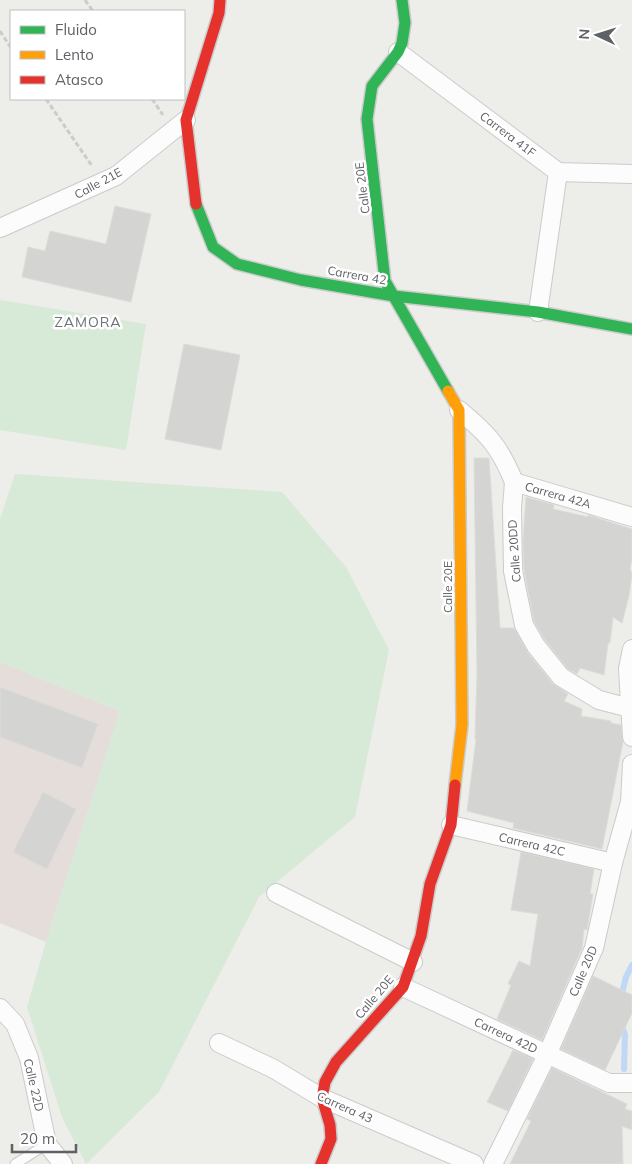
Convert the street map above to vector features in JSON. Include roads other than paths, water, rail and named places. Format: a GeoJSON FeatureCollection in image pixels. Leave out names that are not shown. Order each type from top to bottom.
{"type":"FeatureCollection","features":[{"type":"Feature","properties":{"kind":"street"},"geometry":{"type":"LineString","coordinates":[[186,120],[219,13],[220,0]]}},
{"type":"Feature","properties":{"kind":"street","name":"Calle 20E"},"geometry":{"type":"LineString","coordinates":[[322,1098],[325,1082],[336,1062],[403,987],[413,962],[430,884],[451,825],[462,725],[459,410],[385,281],[367,118],[372,86],[398,52],[402,43],[405,23],[402,0]]}},
{"type":"Feature","properties":{"kind":"street","name":"Carrera 41F"},"geometry":{"type":"LineString","coordinates":[[398,52],[558,172]]}},
{"type":"Feature","properties":{"kind":"street","name":"Calle 21E"},"geometry":{"type":"LineString","coordinates":[[0,228],[104,183],[116,176],[186,120]]}},
{"type":"Feature","properties":{"kind":"street","name":"Carrera 42"},"geometry":{"type":"LineString","coordinates":[[186,120],[196,207],[213,247],[237,264],[300,280],[394,296],[538,312],[632,329]]}},
{"type":"Feature","properties":{"kind":"street"},"geometry":{"type":"LineString","coordinates":[[538,312],[558,172],[632,174]]}},
{"type":"Feature","properties":{"kind":"street","name":"Carrera 42A"},"geometry":{"type":"LineString","coordinates":[[459,410],[498,447],[514,482],[632,516]]}},
{"type":"Feature","properties":{"kind":"street","name":"Calle 20DD"},"geometry":{"type":"LineString","coordinates":[[514,482],[512,508],[513,571],[524,625],[536,646],[561,677],[599,700],[630,708]]}},
{"type":"Feature","properties":{"kind":"street"},"geometry":{"type":"LineString","coordinates":[[632,650],[628,669],[632,737]]}},
{"type":"Feature","properties":{"kind":"street","name":"Calle 20D"},"geometry":{"type":"LineString","coordinates":[[493,1164],[547,1055],[594,948],[613,863],[630,802],[632,764]]}},
{"type":"Feature","properties":{"kind":"street","name":"Carrera 42C"},"geometry":{"type":"LineString","coordinates":[[451,825],[613,863]]}},
{"type":"Feature","properties":{"kind":"street"},"geometry":{"type":"LineString","coordinates":[[276,893],[413,962]]}},
{"type":"Feature","properties":{"kind":"street","name":"Carrera 42D"},"geometry":{"type":"LineString","coordinates":[[403,987],[609,1083],[632,1083]]}},
{"type":"Feature","properties":{"kind":"street","name":"Calle 22D"},"geometry":{"type":"LineString","coordinates":[[0,1008],[15,1024],[28,1058],[47,1144],[62,1164]]}},
{"type":"Feature","properties":{"kind":"street","name":"Carrera 43"},"geometry":{"type":"LineString","coordinates":[[219,1043],[274,1069],[322,1098],[474,1164]]}},
{"type":"Feature","properties":{"kind":"street"},"geometry":{"type":"LineString","coordinates":[[321,1164],[331,1138],[330,1125],[322,1098]]}},
{"type":"Feature","properties":{"kind":"lane"},"geometry":{"type":"LineString","coordinates":[[15,1164],[47,1144]]}},
{"type":"Feature","properties":{"kind":"waterway"},"geometry":{"type":"LineString","coordinates":[[621,997],[626,977],[632,965]]}},
{"type":"Feature","properties":{"kind":"waterway"},"geometry":{"type":"LineString","coordinates":[[621,1023],[625,1035],[624,1069]]}},
{"type":"Feature","properties":{"kind":"district","name":"ZAMORA"},"geometry":{"type":"Point","coordinates":[88,322]}}]}
